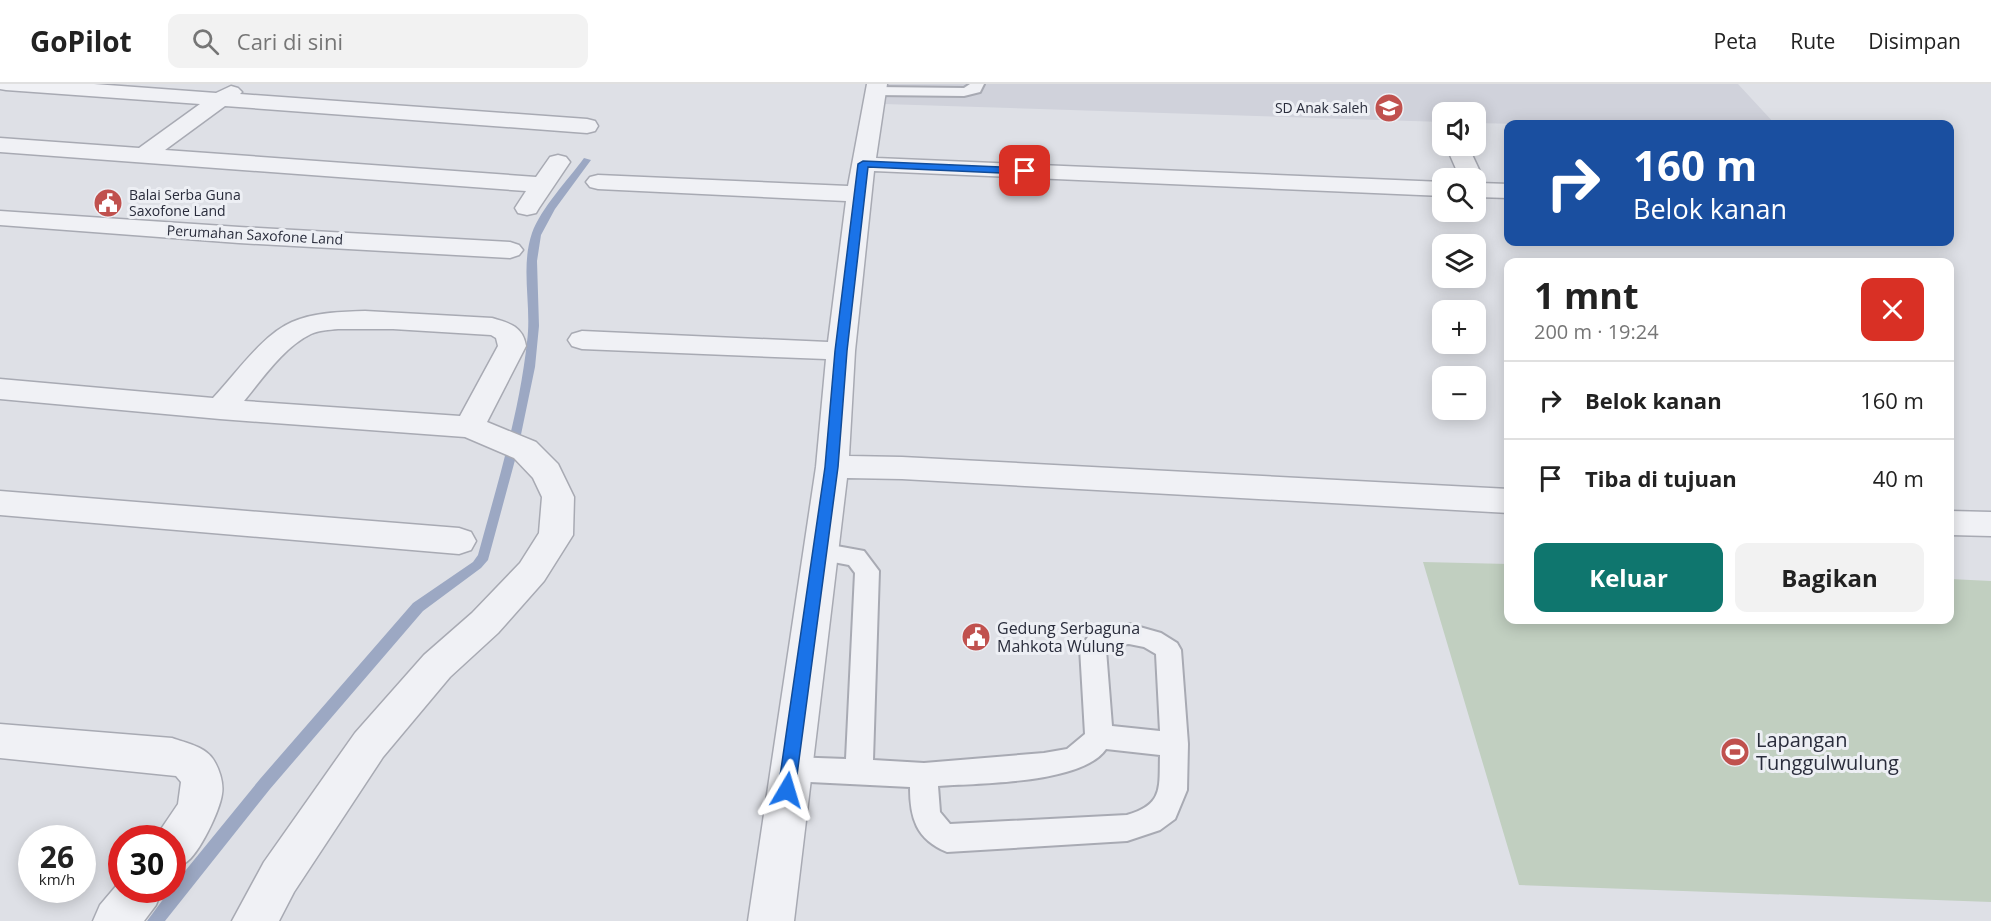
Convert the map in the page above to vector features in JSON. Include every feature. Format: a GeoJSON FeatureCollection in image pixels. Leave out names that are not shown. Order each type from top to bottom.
{"type":"FeatureCollection","features":[{"type":"Feature","properties":{"kind":"street"},"geometry":{"type":"LineString","coordinates":[[6,84],[587,126]]}},
{"type":"Feature","properties":{"kind":"street"},"geometry":{"type":"LineString","coordinates":[[143,156],[242,84]]}},
{"type":"Feature","properties":{"kind":"street"},"geometry":{"type":"LineString","coordinates":[[771,921],[832,467],[841,351],[861,179],[876,88]]}},
{"type":"Feature","properties":{"kind":"street"},"geometry":{"type":"LineString","coordinates":[[0,145],[542,185]]}},
{"type":"Feature","properties":{"kind":"street"},"geometry":{"type":"LineString","coordinates":[[527,208],[558,162]]}},
{"type":"Feature","properties":{"kind":"street"},"geometry":{"type":"LineString","coordinates":[[598,182],[861,179],[1432,189]]}},
{"type":"Feature","properties":{"kind":"street"},"geometry":{"type":"LineString","coordinates":[[1486,190],[1504,191]]}},
{"type":"Feature","properties":{"kind":"street","name":"Perumahan Saxofone Land"},"geometry":{"type":"LineString","coordinates":[[0,218],[239,235],[510,250]]}},
{"type":"Feature","properties":{"kind":"street"},"geometry":{"type":"LineString","coordinates":[[220,409],[287,337],[316,321],[342,319],[492,327],[506,330],[511,337],[512,346],[479,432]]}},
{"type":"Feature","properties":{"kind":"street"},"geometry":{"type":"LineString","coordinates":[[582,340],[841,351]]}},
{"type":"Feature","properties":{"kind":"street"},"geometry":{"type":"LineString","coordinates":[[0,389],[479,432],[525,450],[547,472],[558,497],[556,535],[532,572],[485,623],[437,666],[369,745],[279,877],[255,921]]}},
{"type":"Feature","properties":{"kind":"street"},"geometry":{"type":"LineString","coordinates":[[832,467],[902,468],[1504,501]]}},
{"type":"Feature","properties":{"kind":"street"},"geometry":{"type":"LineString","coordinates":[[0,503],[459,541]]}},
{"type":"Feature","properties":{"kind":"street"},"geometry":{"type":"LineString","coordinates":[[1954,523],[1991,524]]}},
{"type":"Feature","properties":{"kind":"street"},"geometry":{"type":"LineString","coordinates":[[0,741],[172,756],[191,763],[199,775],[202,791],[197,811],[186,827]]}},
{"type":"Feature","properties":{"kind":"street"},"geometry":{"type":"LineString","coordinates":[[116,921],[130,903]]}},
{"type":"Feature","properties":{"kind":"lane"},"geometry":{"type":"LineString","coordinates":[[876,88],[964,92],[975,89],[977,84]]}},
{"type":"Feature","properties":{"kind":"lane"},"geometry":{"type":"LineString","coordinates":[[820,552],[856,557],[867,571],[859,772]]}},
{"type":"Feature","properties":{"kind":"lane"},"geometry":{"type":"LineString","coordinates":[[790,769],[924,775],[1044,765],[1071,760],[1092,747],[1099,737],[1093,648],[1095,642],[1110,634],[1143,637],[1161,642],[1168,650],[1174,744],[1173,790],[1165,810],[1150,821],[1127,828],[947,838],[938,834],[926,816],[924,775]]}},
{"type":"Feature","properties":{"kind":"lane"},"geometry":{"type":"LineString","coordinates":[[1099,737],[1174,744]]}},
{"type":"Feature","properties":{"kind":"shaded area","name":"SD Anak Saleh"},"geometry":{"type":"Polygon","coordinates":[[[888,84],[1738,84],[1771,120],[1504,120],[1504,124],[1486,123],[1486,102],[1432,102],[1432,122],[884,104],[888,84]]]}},
{"type":"Feature","properties":{"kind":"green space","name":"Lapangan Tunggulwulung"},"geometry":{"type":"Polygon","coordinates":[[[1423,562],[1504,564],[1504,624],[1954,624],[1954,579],[1991,581],[1991,902],[1519,885],[1423,562]]]}},
{"type":"Feature","properties":{"kind":"waterway"},"geometry":{"type":"LineString","coordinates":[[155,921],[265,784],[418,607],[477,565],[484,557],[519,422],[529,367],[534,326],[532,261],[536,235],[551,209],[587,160]]}},
{"type":"Feature","properties":{"kind":"place","name":"SD Anak Saleh"},"geometry":{"type":"Point","coordinates":[1389,108]}},
{"type":"Feature","properties":{"kind":"place","name":"Balai Serba Guna Saxofone Land"},"geometry":{"type":"Point","coordinates":[108,203]}},
{"type":"Feature","properties":{"kind":"place","name":"Gedung Serbaguna Mahkota Wulung"},"geometry":{"type":"Point","coordinates":[976,637]}},
{"type":"Feature","properties":{"kind":"place","name":"Lapangan Tunggulwulung"},"geometry":{"type":"Point","coordinates":[1735,752]}},
{"type":"Feature","properties":{"kind":"route"},"geometry":{"type":"LineString","coordinates":[[787,790],[832,467],[841,351],[863,164],[1025,171]]}}]}
